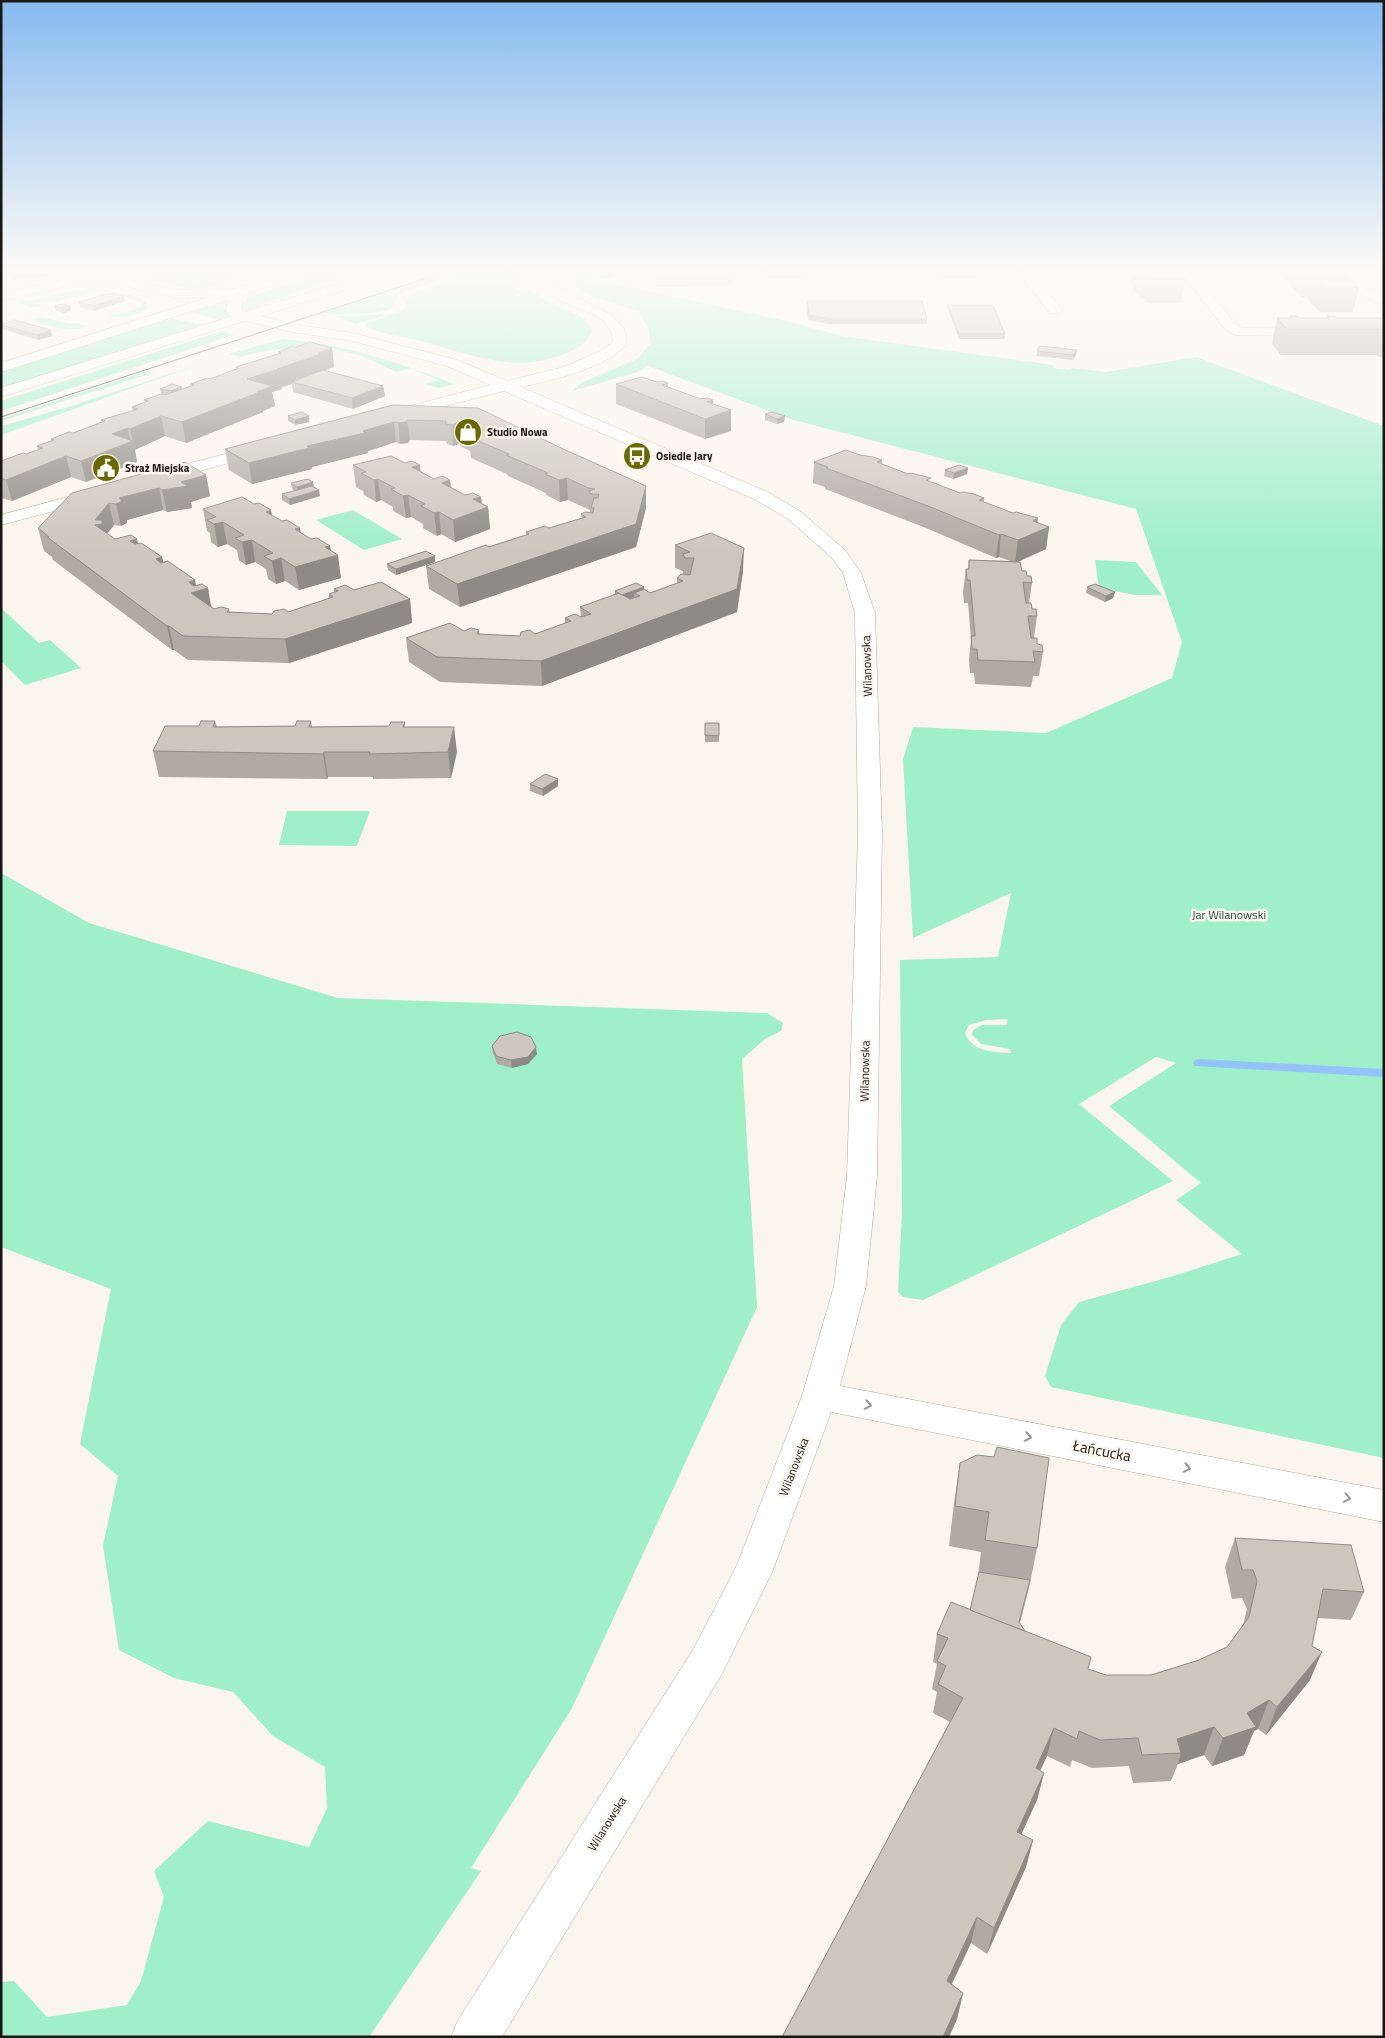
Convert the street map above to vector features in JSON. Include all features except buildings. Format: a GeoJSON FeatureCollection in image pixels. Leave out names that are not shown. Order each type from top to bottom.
{"type":"FeatureCollection","features":[{"type":"Feature","properties":{"kind":"street"},"geometry":{"type":"LineString","coordinates":[[1,368],[13,364]]}},
{"type":"Feature","properties":{"kind":"street"},"geometry":{"type":"LineString","coordinates":[[1,393],[92,364]]}},
{"type":"Feature","properties":{"kind":"street","name":"Wilanowska"},"geometry":{"type":"LineString","coordinates":[[452,364],[466,369],[509,375],[742,485],[794,515],[839,554],[852,573],[865,613],[870,834],[862,1176],[850,1286],[820,1396],[754,1570],[708,1661],[475,2037]]}},
{"type":"Feature","properties":{"kind":"street"},"geometry":{"type":"LineString","coordinates":[[369,421],[509,375],[563,371],[582,364]]}},
{"type":"Feature","properties":{"kind":"street"},"geometry":{"type":"LineString","coordinates":[[141,482],[277,446]]}},
{"type":"Feature","properties":{"kind":"street"},"geometry":{"type":"LineString","coordinates":[[1,520],[113,490]]}},
{"type":"Feature","properties":{"kind":"street","name":"Łańcucka"},"geometry":{"type":"LineString","coordinates":[[820,1396],[1384,1506]]}},
{"type":"Feature","properties":{"kind":"green space"},"geometry":{"type":"Polygon","coordinates":[[[26,364],[76,364],[1,388],[1,372],[26,364]]]}},
{"type":"Feature","properties":{"kind":"green space"},"geometry":{"type":"Polygon","coordinates":[[[117,364],[145,364],[1,411],[1,401],[117,364]]]}},
{"type":"Feature","properties":{"kind":"green space"},"geometry":{"type":"Polygon","coordinates":[[[379,364],[399,364],[411,368],[397,372],[379,364]]]}},
{"type":"Feature","properties":{"kind":"green space","name":"Jar Wilanowski"},"geometry":{"type":"Polygon","coordinates":[[[625,364],[1047,364],[1054,365],[1053,368],[1106,372],[1153,364],[1215,364],[1384,426],[1384,1458],[1051,1387],[1045,1376],[1061,1325],[1079,1302],[1170,1277],[1242,1254],[1176,1200],[1201,1183],[1109,1106],[1176,1063],[1156,1057],[1079,1104],[1173,1181],[923,1300],[903,1297],[898,1292],[902,1212],[900,960],[998,957],[1011,893],[913,938],[903,759],[913,727],[1046,733],[1172,678],[1182,642],[1136,509],[794,420],[648,366],[638,372],[572,391],[581,383],[625,364]],[[1007,1019],[986,1020],[969,1025],[965,1033],[973,1044],[984,1050],[1011,1053],[1010,1049],[981,1044],[972,1035],[973,1030],[982,1025],[1007,1025],[1007,1019]]]}},
{"type":"Feature","properties":{"kind":"green space"},"geometry":{"type":"Polygon","coordinates":[[[197,365],[1,435],[2,426],[71,406],[197,365]]]}},
{"type":"Feature","properties":{"kind":"green space"},"geometry":{"type":"Polygon","coordinates":[[[411,368],[454,384],[439,388],[425,384],[438,380],[411,368]]]}},
{"type":"Feature","properties":{"kind":"green space"},"geometry":{"type":"Polygon","coordinates":[[[147,371],[153,373],[1,421],[1,419],[147,371]]]}},
{"type":"Feature","properties":{"kind":"green space"},"geometry":{"type":"Polygon","coordinates":[[[353,510],[402,539],[364,550],[316,520],[353,510]]]}},
{"type":"Feature","properties":{"kind":"green space"},"geometry":{"type":"Polygon","coordinates":[[[1095,560],[1136,562],[1162,595],[1135,595],[1099,588],[1095,560]]]}},
{"type":"Feature","properties":{"kind":"green space"},"geometry":{"type":"Polygon","coordinates":[[[1,608],[39,643],[50,640],[81,668],[25,685],[1,661],[1,608]]]}},
{"type":"Feature","properties":{"kind":"green space"},"geometry":{"type":"Polygon","coordinates":[[[287,811],[370,811],[357,846],[279,845],[287,811]]]}},
{"type":"Feature","properties":{"kind":"green space"},"geometry":{"type":"Polygon","coordinates":[[[1,873],[89,923],[338,998],[767,1013],[783,1023],[781,1031],[765,1039],[742,1059],[757,1307],[572,1708],[471,1868],[481,1871],[369,2037],[1,2037],[1,1982],[14,1981],[47,2017],[127,2005],[141,1981],[164,1897],[154,1871],[208,1821],[309,1847],[327,1808],[325,1767],[273,1736],[233,1692],[174,1678],[119,1650],[103,1546],[118,1476],[80,1444],[111,1289],[1,1247],[1,873]]]}},
{"type":"Feature","properties":{"kind":"waterway"},"geometry":{"type":"LineString","coordinates":[[1199,1063],[1384,1073]]}},
{"type":"Feature","properties":{"kind":"tram line"},"geometry":{"type":"LineString","coordinates":[[1,417],[163,364]]}},
{"type":"Feature","properties":{"kind":"place","name":"Studio Nowa"},"geometry":{"type":"Point","coordinates":[468,432]}},
{"type":"Feature","properties":{"kind":"place","name":"Osiedle Jary"},"geometry":{"type":"Point","coordinates":[637,456]}},
{"type":"Feature","properties":{"kind":"place","name":"Straż Miejska"},"geometry":{"type":"Point","coordinates":[106,468]}}]}
